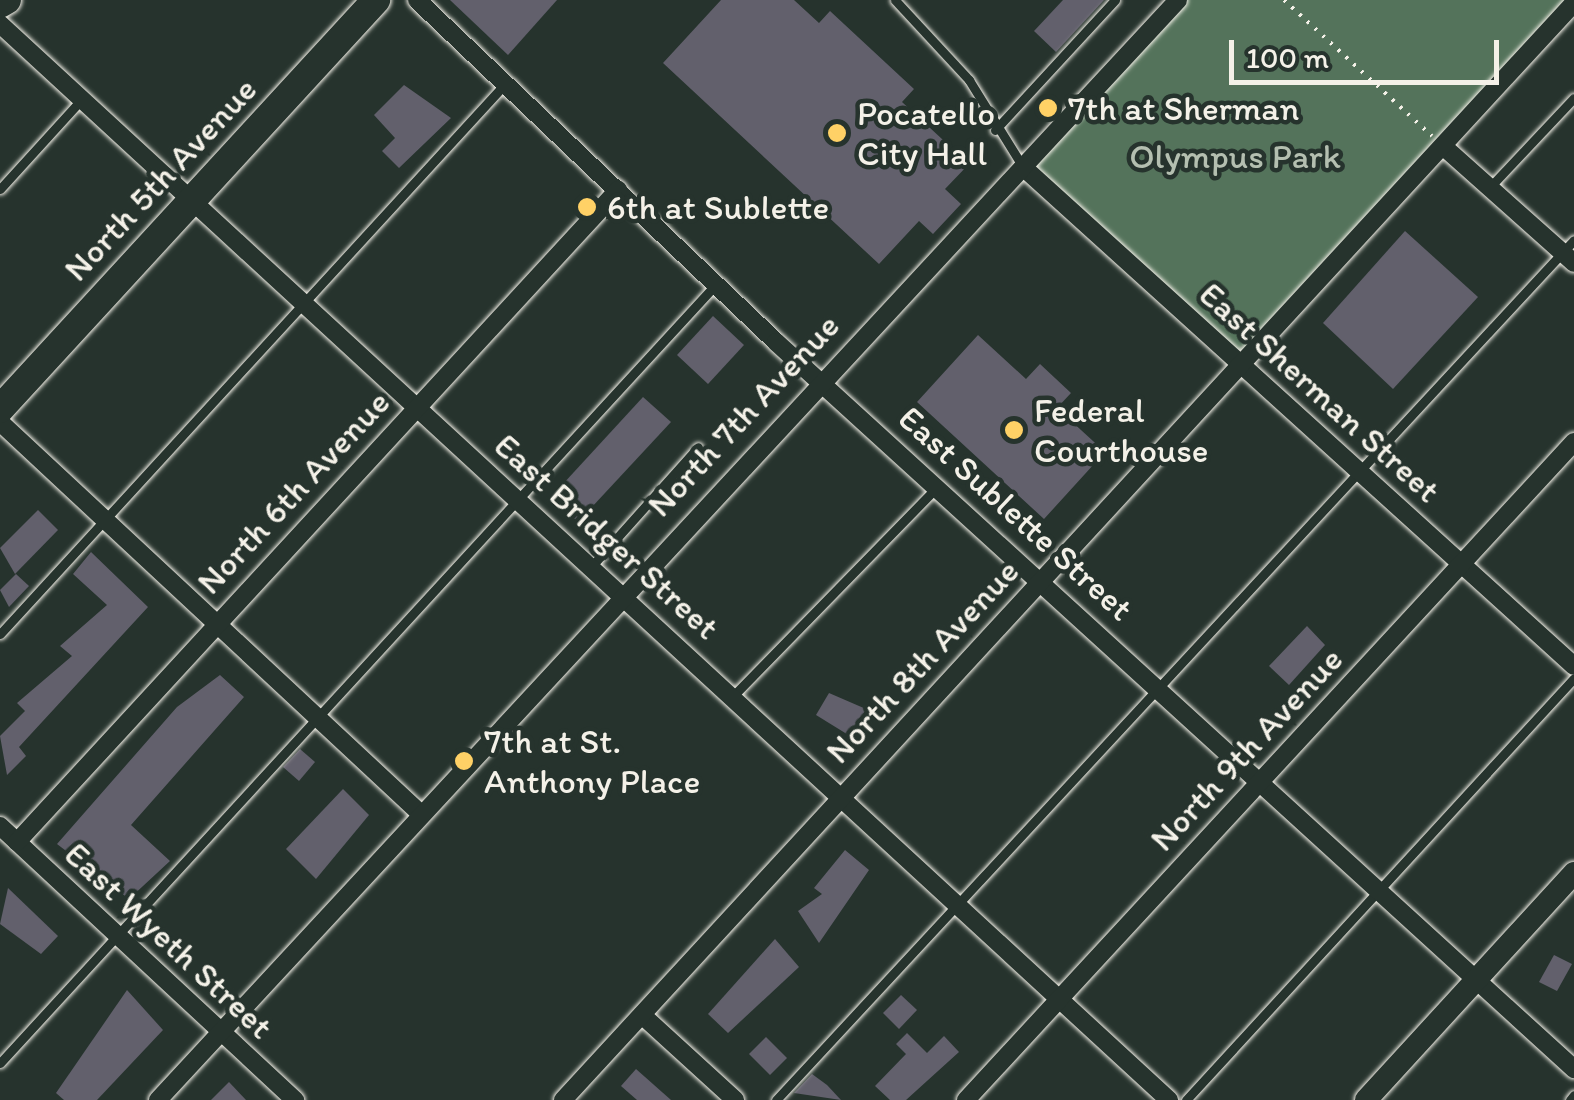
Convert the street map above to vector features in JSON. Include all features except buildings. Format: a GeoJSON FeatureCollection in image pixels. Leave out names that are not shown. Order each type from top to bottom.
{"type":"FeatureCollection","features":[{"type":"Feature","properties":{"kind":"main road"},"geometry":{"type":"LineString","coordinates":[[0,4],[7,0]]}},
{"type":"Feature","properties":{"kind":"main road","name":"North 5th Avenue"},"geometry":{"type":"LineString","coordinates":[[0,409],[376,0]]}},
{"type":"Feature","properties":{"kind":"street","name":"East Sublette Street"},"geometry":{"type":"LineString","coordinates":[[418,0],[504,86],[819,380],[940,484],[1574,1070]]}},
{"type":"Feature","properties":{"kind":"street","name":"North 7th Avenue"},"geometry":{"type":"LineString","coordinates":[[158,1100],[819,380],[1178,0]]}},
{"type":"Feature","properties":{"kind":"street","name":"North 8th Avenue"},"geometry":{"type":"LineString","coordinates":[[563,1100],[840,795],[1245,368],[1574,3]]}},
{"type":"Feature","properties":{"kind":"street","name":"East Bridger Street"},"geometry":{"type":"LineString","coordinates":[[0,24],[188,205],[418,406],[1169,1100]]}},
{"type":"Feature","properties":{"kind":"street"},"geometry":{"type":"LineString","coordinates":[[1444,147],[1570,252]]}},
{"type":"Feature","properties":{"kind":"street","name":"East Sherman Street"},"geometry":{"type":"LineString","coordinates":[[1023,167],[1574,666]]}},
{"type":"Feature","properties":{"kind":"street","name":"North 6th Avenue"},"geometry":{"type":"LineString","coordinates":[[17,842],[213,624],[618,190]]}},
{"type":"Feature","properties":{"kind":"street"},"geometry":{"type":"LineString","coordinates":[[0,422],[421,814]]}},
{"type":"Feature","properties":{"kind":"street","name":"North 9th Avenue"},"geometry":{"type":"LineString","coordinates":[[966,1100],[1574,442]]}},
{"type":"Feature","properties":{"kind":"street","name":"East Wyeth Street"},"geometry":{"type":"LineString","coordinates":[[0,826],[218,1034],[295,1100]]}},
{"type":"Feature","properties":{"kind":"street"},"geometry":{"type":"LineString","coordinates":[[1366,1100],[1574,873]]}},
{"type":"Feature","properties":{"kind":"street"},"geometry":{"type":"LineString","coordinates":[[642,1015],[735,1100]]}},
{"type":"Feature","properties":{"kind":"lane"},"geometry":{"type":"LineString","coordinates":[[895,0],[969,80],[995,130],[1023,167]]}},
{"type":"Feature","properties":{"kind":"lane"},"geometry":{"type":"LineString","coordinates":[[995,130],[1115,0]]}},
{"type":"Feature","properties":{"kind":"lane"},"geometry":{"type":"LineString","coordinates":[[0,634],[504,86]]}},
{"type":"Feature","properties":{"kind":"lane"},"geometry":{"type":"LineString","coordinates":[[1489,188],[1574,98]]}},
{"type":"Feature","properties":{"kind":"lane"},"geometry":{"type":"LineString","coordinates":[[0,189],[80,101]]}},
{"type":"Feature","properties":{"kind":"lane"},"geometry":{"type":"LineString","coordinates":[[776,1100],[1360,471],[1570,252]]}},
{"type":"Feature","properties":{"kind":"lane"},"geometry":{"type":"LineString","coordinates":[[0,1063],[716,284]]}},
{"type":"Feature","properties":{"kind":"lane"},"geometry":{"type":"LineString","coordinates":[[590,568],[698,446]]}},
{"type":"Feature","properties":{"kind":"lane"},"geometry":{"type":"LineString","coordinates":[[734,695],[940,484]]}},
{"type":"Feature","properties":{"kind":"lane"},"geometry":{"type":"LineString","coordinates":[[1186,1100],[1574,678]]}},
{"type":"Feature","properties":{"kind":"path"},"geometry":{"type":"LineString","coordinates":[[1284,0],[1444,147]]}},
{"type":"Feature","properties":{"kind":"green space","name":"Olympus Park"},"geometry":{"type":"Polygon","coordinates":[[[1178,0],[1574,0],[1245,368],[1023,167],[1178,0]]]}},
{"type":"Feature","properties":{"kind":"place","name":"7th at Sherman"},"geometry":{"type":"Point","coordinates":[1048,108]}},
{"type":"Feature","properties":{"kind":"place","name":"Pocatello City Hall"},"geometry":{"type":"Point","coordinates":[837,133]}},
{"type":"Feature","properties":{"kind":"place","name":"6th at Sublette"},"geometry":{"type":"Point","coordinates":[587,207]}},
{"type":"Feature","properties":{"kind":"place","name":"Federal Courthouse"},"geometry":{"type":"Point","coordinates":[1014,430]}},
{"type":"Feature","properties":{"kind":"place","name":"7th at St. Anthony Place"},"geometry":{"type":"Point","coordinates":[464,761]}}]}
